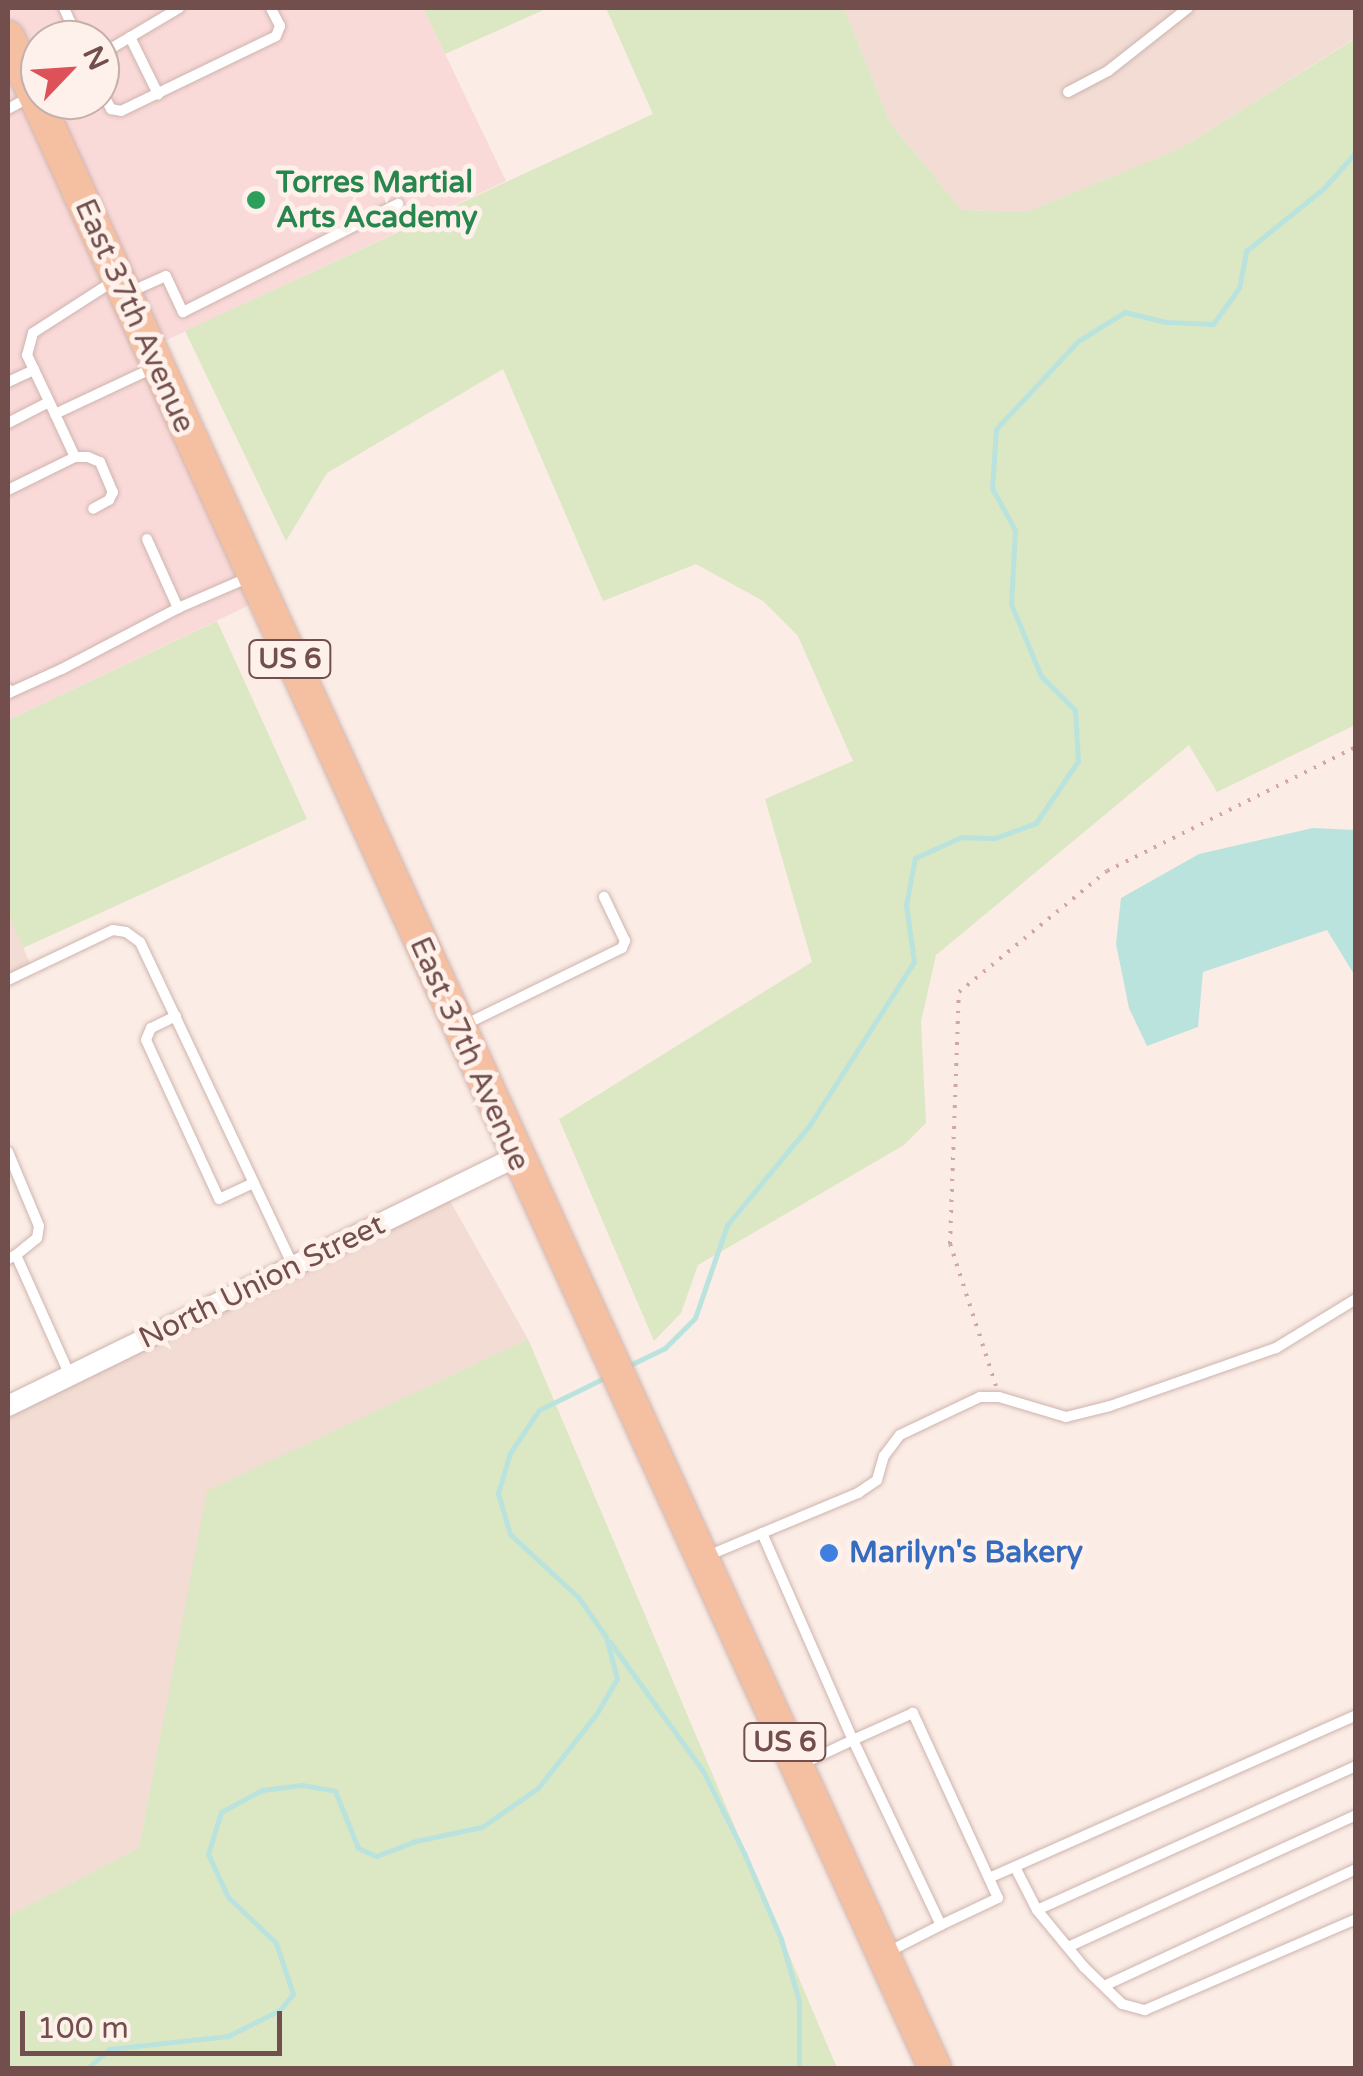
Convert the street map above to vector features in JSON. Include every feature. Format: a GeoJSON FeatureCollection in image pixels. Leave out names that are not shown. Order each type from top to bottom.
{"type":"FeatureCollection","features":[{"type":"Feature","properties":{"kind":"main road","name":"East 37th Avenue"},"geometry":{"type":"LineString","coordinates":[[8,37],[20,76]]}},
{"type":"Feature","properties":{"kind":"main road","name":"East 37th Avenue"},"geometry":{"type":"LineString","coordinates":[[38,120],[121,287],[936,2068]]}},
{"type":"Feature","properties":{"kind":"street","name":"North Union Street"},"geometry":{"type":"LineString","coordinates":[[8,1406],[516,1157]]}},
{"type":"Feature","properties":{"kind":"lane"},"geometry":{"type":"LineString","coordinates":[[120,43],[179,8]]}},
{"type":"Feature","properties":{"kind":"lane"},"geometry":{"type":"LineString","coordinates":[[120,112],[276,36],[280,26],[271,8]]}},
{"type":"Feature","properties":{"kind":"lane"},"geometry":{"type":"LineString","coordinates":[[1068,92],[1108,71],[1188,8]]}},
{"type":"Feature","properties":{"kind":"lane"},"geometry":{"type":"LineString","coordinates":[[130,37],[158,94]]}},
{"type":"Feature","properties":{"kind":"lane"},"geometry":{"type":"LineString","coordinates":[[75,457],[27,355],[33,334],[121,287],[166,276],[183,312],[398,204]]}},
{"type":"Feature","properties":{"kind":"lane"},"geometry":{"type":"LineString","coordinates":[[54,414],[157,366]]}},
{"type":"Feature","properties":{"kind":"lane"},"geometry":{"type":"LineString","coordinates":[[8,382],[34,370]]}},
{"type":"Feature","properties":{"kind":"lane"},"geometry":{"type":"LineString","coordinates":[[8,423],[49,402]]}},
{"type":"Feature","properties":{"kind":"lane"},"geometry":{"type":"LineString","coordinates":[[8,490],[75,457],[100,462],[112,484],[109,500],[93,509]]}},
{"type":"Feature","properties":{"kind":"lane"},"geometry":{"type":"LineString","coordinates":[[147,538],[178,608]]}},
{"type":"Feature","properties":{"kind":"lane"},"geometry":{"type":"LineString","coordinates":[[8,689],[10,693],[62,670],[178,608],[252,576]]}},
{"type":"Feature","properties":{"kind":"lane"},"geometry":{"type":"LineString","coordinates":[[458,1028],[622,948],[625,941],[604,898]]}},
{"type":"Feature","properties":{"kind":"lane"},"geometry":{"type":"LineString","coordinates":[[8,980],[101,934],[126,932],[150,958],[294,1266]]}},
{"type":"Feature","properties":{"kind":"lane"},"geometry":{"type":"LineString","coordinates":[[176,1016],[151,1028],[146,1040],[219,1199],[254,1183]]}},
{"type":"Feature","properties":{"kind":"lane"},"geometry":{"type":"LineString","coordinates":[[8,1152],[39,1226],[37,1238],[12,1257],[70,1376]]}},
{"type":"Feature","properties":{"kind":"lane"},"geometry":{"type":"LineString","coordinates":[[701,1558],[877,1480],[884,1456],[900,1435],[980,1397],[999,1398],[1066,1416],[1110,1406],[1276,1348],[1356,1299]]}},
{"type":"Feature","properties":{"kind":"lane"},"geometry":{"type":"LineString","coordinates":[[762,1533],[853,1740],[941,1925]]}},
{"type":"Feature","properties":{"kind":"lane"},"geometry":{"type":"LineString","coordinates":[[796,1766],[913,1712],[998,1898],[884,1955]]}},
{"type":"Feature","properties":{"kind":"lane"},"geometry":{"type":"LineString","coordinates":[[989,1878],[1356,1714]]}},
{"type":"Feature","properties":{"kind":"lane"},"geometry":{"type":"LineString","coordinates":[[1037,1910],[1356,1766]]}},
{"type":"Feature","properties":{"kind":"lane"},"geometry":{"type":"LineString","coordinates":[[1068,1947],[1356,1814]]}},
{"type":"Feature","properties":{"kind":"lane"},"geometry":{"type":"LineString","coordinates":[[1014,1867],[1037,1910],[1068,1947],[1122,2004],[1144,2010],[1356,1919]]}},
{"type":"Feature","properties":{"kind":"lane"},"geometry":{"type":"LineString","coordinates":[[1104,1986],[1356,1868]]}},
{"type":"Feature","properties":{"kind":"path"},"geometry":{"type":"LineString","coordinates":[[999,1398],[950,1244],[959,992],[1107,871],[1356,747]]}},
{"type":"Feature","properties":{"kind":"shaded area"},"geometry":{"type":"Polygon","coordinates":[[[8,8],[423,8],[506,181],[154,346],[53,120],[120,120],[120,20],[20,20],[20,46],[8,19],[8,8]]]}},
{"type":"Feature","properties":{"kind":"shaded area"},"geometry":{"type":"Polygon","coordinates":[[[844,8],[1355,8],[1355,38],[1181,148],[1027,212],[962,210],[890,123],[844,8]]]}},
{"type":"Feature","properties":{"kind":"shaded area"},"geometry":{"type":"Polygon","coordinates":[[[8,56],[20,82],[20,120],[37,120],[256,602],[8,720],[8,56]]]}},
{"type":"Feature","properties":{"kind":"shaded area"},"geometry":{"type":"Polygon","coordinates":[[[8,913],[32,968],[8,979],[8,913]]]}},
{"type":"Feature","properties":{"kind":"shaded area"},"geometry":{"type":"Polygon","coordinates":[[[445,1192],[528,1339],[208,1491],[139,1848],[8,1916],[8,1405],[445,1192]]]}},
{"type":"Feature","properties":{"kind":"green space"},"geometry":{"type":"Polygon","coordinates":[[[423,8],[548,8],[445,54],[423,8]]]}},
{"type":"Feature","properties":{"kind":"green space"},"geometry":{"type":"Polygon","coordinates":[[[606,8],[844,8],[890,123],[962,210],[1027,212],[1181,148],[1356,38],[1355,725],[1217,792],[1189,745],[936,955],[921,1022],[926,1123],[904,1145],[698,1265],[681,1313],[654,1341],[559,1119],[812,962],[765,799],[853,761],[798,636],[763,601],[696,564],[603,601],[503,369],[327,473],[286,541],[185,331],[653,114],[606,8]]]}},
{"type":"Feature","properties":{"kind":"green space"},"geometry":{"type":"Polygon","coordinates":[[[217,621],[307,819],[23,948],[8,913],[8,720],[217,621]]]}},
{"type":"Feature","properties":{"kind":"green space"},"geometry":{"type":"Polygon","coordinates":[[[528,1339],[837,2068],[8,2068],[8,1916],[139,1848],[207,1491],[528,1339]]]}},
{"type":"Feature","properties":{"kind":"water"},"geometry":{"type":"Polygon","coordinates":[[[1313,828],[1355,830],[1355,976],[1327,930],[1203,972],[1198,1027],[1147,1046],[1129,1008],[1116,944],[1121,898],[1199,854],[1313,828]]]}},
{"type":"Feature","properties":{"kind":"waterway"},"geometry":{"type":"LineString","coordinates":[[630,1365],[665,1348],[695,1318],[727,1225],[809,1126],[914,962],[906,905],[915,858],[961,837],[995,838],[1036,823],[1078,761],[1075,710],[1041,676],[1011,604],[1015,530],[992,488],[996,429],[1078,341],[1125,312],[1166,322],[1213,324],[1239,288],[1246,251],[1324,188],[1356,152]]}},
{"type":"Feature","properties":{"kind":"waterway"},"geometry":{"type":"LineString","coordinates":[[88,2068],[109,2049],[228,2036],[280,2010],[293,1994],[276,1943],[228,1897],[208,1854],[221,1812],[262,1790],[302,1785],[335,1791],[358,1848],[376,1856],[416,1841],[482,1827],[538,1788],[597,1713],[617,1679],[606,1637],[579,1598],[510,1534],[498,1493],[510,1453],[539,1410],[606,1377]]}},
{"type":"Feature","properties":{"kind":"waterway"},"geometry":{"type":"LineString","coordinates":[[610,1642],[703,1771],[744,1853],[781,1939],[799,2001],[799,2068]]}},
{"type":"Feature","properties":{"kind":"place","name":"Torres Martial Arts Academy"},"geometry":{"type":"Point","coordinates":[256,200]}},
{"type":"Feature","properties":{"kind":"place","name":"Marilyn's Bakery"},"geometry":{"type":"Point","coordinates":[829,1553]}}]}
